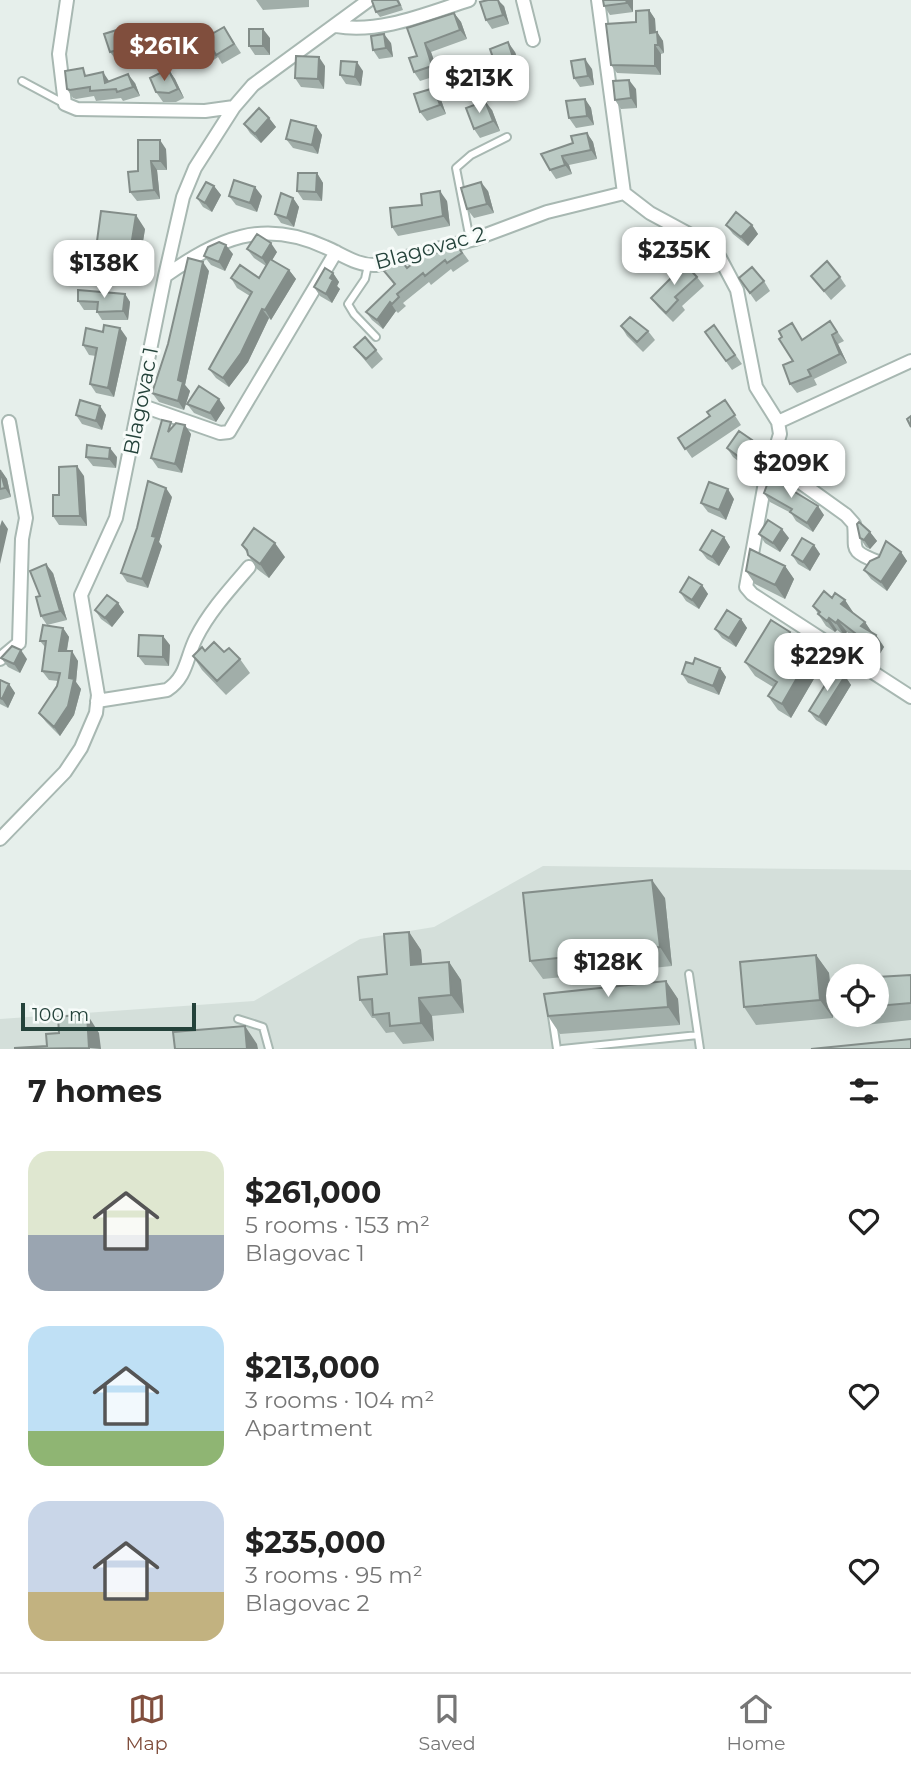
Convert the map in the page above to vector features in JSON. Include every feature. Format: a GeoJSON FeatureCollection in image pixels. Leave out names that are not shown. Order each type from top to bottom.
{"type":"FeatureCollection","features":[{"type":"Feature","properties":{"kind":"street"},"geometry":{"type":"LineString","coordinates":[[67,0],[59,54],[65,104],[77,110],[205,111],[234,107]]}},
{"type":"Feature","properties":{"kind":"street","name":"Blagovac 1"},"geometry":{"type":"LineString","coordinates":[[0,839],[65,772],[92,727],[97,701],[80,595],[116,518],[165,276],[183,197],[195,168],[234,107],[253,85],[369,0]]}},
{"type":"Feature","properties":{"kind":"street"},"geometry":{"type":"LineString","coordinates":[[336,26],[351,29],[404,21],[469,0]]}},
{"type":"Feature","properties":{"kind":"street"},"geometry":{"type":"LineString","coordinates":[[523,0],[533,40]]}},
{"type":"Feature","properties":{"kind":"street"},"geometry":{"type":"LineString","coordinates":[[598,0],[624,193],[650,213],[700,240],[720,258],[731,274],[737,290],[756,387],[778,422],[780,434],[761,501],[747,587],[752,594],[911,697]]}},
{"type":"Feature","properties":{"kind":"street","name":"Blagovac 2"},"geometry":{"type":"LineString","coordinates":[[165,276],[200,251],[244,235],[272,232],[301,235],[368,265],[470,240],[547,212],[624,193]]}},
{"type":"Feature","properties":{"kind":"street"},"geometry":{"type":"LineString","coordinates":[[140,405],[220,433],[229,432],[337,251]]}},
{"type":"Feature","properties":{"kind":"street"},"geometry":{"type":"LineString","coordinates":[[778,422],[911,362]]}},
{"type":"Feature","properties":{"kind":"street"},"geometry":{"type":"LineString","coordinates":[[0,659],[19,643],[22,539],[26,518],[9,422]]}},
{"type":"Feature","properties":{"kind":"street"},"geometry":{"type":"LineString","coordinates":[[772,463],[846,515],[854,524],[852,542],[855,548],[878,562]]}},
{"type":"Feature","properties":{"kind":"street"},"geometry":{"type":"LineString","coordinates":[[97,701],[167,690],[175,685],[185,673],[196,638],[248,567]]}},
{"type":"Feature","properties":{"kind":"lane"},"geometry":{"type":"LineString","coordinates":[[22,81],[65,104]]}},
{"type":"Feature","properties":{"kind":"lane"},"geometry":{"type":"LineString","coordinates":[[470,240],[456,168],[471,155],[507,137]]}},
{"type":"Feature","properties":{"kind":"lane"},"geometry":{"type":"LineString","coordinates":[[368,265],[369,271],[348,304],[376,337]]}},
{"type":"Feature","properties":{"kind":"lane"},"geometry":{"type":"LineString","coordinates":[[689,974],[700,1049]]}},
{"type":"Feature","properties":{"kind":"lane"},"geometry":{"type":"LineString","coordinates":[[550,1003],[560,1049],[698,1035]]}},
{"type":"Feature","properties":{"kind":"lane"},"geometry":{"type":"LineString","coordinates":[[238,1019],[263,1027],[269,1049]]}},
{"type":"Feature","properties":{"kind":"shaded area"},"geometry":{"type":"Polygon","coordinates":[[[543,866],[911,870],[911,1049],[0,1049],[0,1019],[254,1001],[360,939],[434,927],[543,866]]]}},
{"type":"Feature","properties":{"kind":"building"},"geometry":{"type":"Polygon","coordinates":[[[373,0],[397,0],[400,5],[376,12],[373,0]]]}},
{"type":"Feature","properties":{"kind":"building"},"geometry":{"type":"Polygon","coordinates":[[[498,0],[503,15],[486,20],[480,2],[498,0]]]}},
{"type":"Feature","properties":{"kind":"building"},"geometry":{"type":"Polygon","coordinates":[[[603,0],[626,0],[627,3],[604,6],[603,0]]]}},
{"type":"Feature","properties":{"kind":"building"},"geometry":{"type":"Polygon","coordinates":[[[649,10],[650,33],[657,32],[655,66],[611,65],[606,24],[636,22],[636,11],[649,10]]]}},
{"type":"Feature","properties":{"kind":"building"},"geometry":{"type":"Polygon","coordinates":[[[454,13],[460,30],[425,43],[432,66],[414,72],[409,58],[417,56],[407,28],[454,13]]]}},
{"type":"Feature","properties":{"kind":"building"},"geometry":{"type":"Polygon","coordinates":[[[224,27],[234,44],[216,55],[212,48],[196,59],[187,46],[224,27]]]}},
{"type":"Feature","properties":{"kind":"building"},"geometry":{"type":"Polygon","coordinates":[[[123,28],[129,47],[110,52],[104,34],[123,28]]]}},
{"type":"Feature","properties":{"kind":"building"},"geometry":{"type":"Polygon","coordinates":[[[249,29],[263,29],[263,46],[249,46],[249,29]]]}},
{"type":"Feature","properties":{"kind":"building"},"geometry":{"type":"Polygon","coordinates":[[[384,34],[386,48],[373,50],[371,36],[384,34]]]}},
{"type":"Feature","properties":{"kind":"building"},"geometry":{"type":"Polygon","coordinates":[[[508,42],[517,69],[499,75],[490,49],[508,42]]]}},
{"type":"Feature","properties":{"kind":"building"},"geometry":{"type":"Polygon","coordinates":[[[296,56],[319,57],[318,79],[295,78],[296,56]]]}},
{"type":"Feature","properties":{"kind":"building"},"geometry":{"type":"Polygon","coordinates":[[[585,59],[588,76],[574,78],[571,61],[585,59]]]}},
{"type":"Feature","properties":{"kind":"building"},"geometry":{"type":"Polygon","coordinates":[[[341,61],[357,62],[355,77],[340,75],[341,61]]]}},
{"type":"Feature","properties":{"kind":"building"},"geometry":{"type":"Polygon","coordinates":[[[83,68],[85,76],[103,72],[105,83],[128,74],[133,87],[117,92],[116,89],[90,91],[90,87],[67,89],[65,71],[83,68]]]}},
{"type":"Feature","properties":{"kind":"building"},"geometry":{"type":"Polygon","coordinates":[[[168,69],[178,89],[169,93],[156,92],[150,78],[168,69]]]}},
{"type":"Feature","properties":{"kind":"building"},"geometry":{"type":"Polygon","coordinates":[[[629,80],[631,98],[615,100],[613,81],[629,80]]]}},
{"type":"Feature","properties":{"kind":"building"},"geometry":{"type":"Polygon","coordinates":[[[434,88],[440,105],[420,112],[414,94],[434,88]]]}},
{"type":"Feature","properties":{"kind":"building"},"geometry":{"type":"Polygon","coordinates":[[[585,99],[587,116],[569,118],[566,101],[585,99]]]}},
{"type":"Feature","properties":{"kind":"building"},"geometry":{"type":"Polygon","coordinates":[[[485,101],[493,121],[474,129],[466,108],[485,101]]]}},
{"type":"Feature","properties":{"kind":"building"},"geometry":{"type":"Polygon","coordinates":[[[259,108],[269,118],[255,134],[244,124],[259,108]]]}},
{"type":"Feature","properties":{"kind":"building"},"geometry":{"type":"Polygon","coordinates":[[[291,120],[316,126],[312,145],[286,139],[291,120]]]}},
{"type":"Feature","properties":{"kind":"building"},"geometry":{"type":"Polygon","coordinates":[[[587,133],[591,150],[562,156],[565,165],[550,170],[541,154],[573,143],[571,136],[587,133]]]}},
{"type":"Feature","properties":{"kind":"building"},"geometry":{"type":"Polygon","coordinates":[[[138,140],[160,140],[160,161],[151,161],[154,190],[130,192],[128,172],[138,171],[138,140]]]}},
{"type":"Feature","properties":{"kind":"building"},"geometry":{"type":"Polygon","coordinates":[[[298,173],[317,173],[316,192],[297,191],[298,173]]]}},
{"type":"Feature","properties":{"kind":"building"},"geometry":{"type":"Polygon","coordinates":[[[234,180],[255,187],[250,203],[229,196],[234,180]]]}},
{"type":"Feature","properties":{"kind":"building"},"geometry":{"type":"Polygon","coordinates":[[[206,182],[214,186],[205,203],[197,198],[206,182]]]}},
{"type":"Feature","properties":{"kind":"building"},"geometry":{"type":"Polygon","coordinates":[[[481,182],[487,204],[467,209],[461,188],[481,182]]]}},
{"type":"Feature","properties":{"kind":"building"},"geometry":{"type":"Polygon","coordinates":[[[440,191],[443,216],[392,227],[390,208],[422,205],[421,194],[440,191]]]}},
{"type":"Feature","properties":{"kind":"building"},"geometry":{"type":"Polygon","coordinates":[[[281,193],[293,198],[287,218],[275,214],[281,193]]]}},
{"type":"Feature","properties":{"kind":"building"},"geometry":{"type":"Polygon","coordinates":[[[101,211],[136,215],[128,265],[120,264],[119,269],[99,264],[100,257],[95,256],[101,211]]]}},
{"type":"Feature","properties":{"kind":"building"},"geometry":{"type":"Polygon","coordinates":[[[736,212],[752,225],[741,237],[726,225],[736,212]]]}},
{"type":"Feature","properties":{"kind":"building"},"geometry":{"type":"Polygon","coordinates":[[[257,234],[271,243],[262,258],[247,249],[257,234]]]}},
{"type":"Feature","properties":{"kind":"building"},"geometry":{"type":"Polygon","coordinates":[[[219,242],[226,245],[219,262],[204,256],[208,247],[219,242]]]}},
{"type":"Feature","properties":{"kind":"building"},"geometry":{"type":"Polygon","coordinates":[[[456,243],[462,253],[447,263],[445,260],[425,276],[423,273],[397,294],[399,297],[392,304],[390,302],[377,320],[366,312],[395,284],[384,271],[400,259],[407,268],[429,250],[434,254],[456,243]]]}},
{"type":"Feature","properties":{"kind":"building"},"geometry":{"type":"Polygon","coordinates":[[[188,258],[203,262],[178,380],[183,382],[178,401],[152,393],[168,344],[188,258]]]}},
{"type":"Feature","properties":{"kind":"building"},"geometry":{"type":"Polygon","coordinates":[[[270,259],[289,270],[265,310],[262,309],[241,353],[223,378],[209,369],[252,292],[231,278],[240,265],[259,278],[270,259]]]}},
{"type":"Feature","properties":{"kind":"building"},"geometry":{"type":"Polygon","coordinates":[[[827,261],[840,277],[824,291],[811,276],[827,261]]]}},
{"type":"Feature","properties":{"kind":"building"},"geometry":{"type":"Polygon","coordinates":[[[679,262],[682,266],[685,264],[697,277],[675,297],[678,300],[666,313],[651,298],[672,277],[668,272],[679,262]]]}},
{"type":"Feature","properties":{"kind":"building"},"geometry":{"type":"Polygon","coordinates":[[[752,267],[764,281],[750,293],[739,278],[752,267]]]}},
{"type":"Feature","properties":{"kind":"building"},"geometry":{"type":"Polygon","coordinates":[[[325,268],[333,273],[330,278],[333,280],[326,294],[314,287],[325,268]]]}},
{"type":"Feature","properties":{"kind":"building"},"geometry":{"type":"Polygon","coordinates":[[[78,290],[125,294],[123,311],[97,312],[98,302],[78,301],[78,290]]]}},
{"type":"Feature","properties":{"kind":"building"},"geometry":{"type":"Polygon","coordinates":[[[630,317],[648,331],[637,342],[621,326],[630,317]]]}},
{"type":"Feature","properties":{"kind":"building"},"geometry":{"type":"Polygon","coordinates":[[[830,321],[837,332],[832,335],[840,354],[808,370],[811,376],[790,384],[783,365],[793,361],[779,339],[782,337],[779,331],[792,323],[802,340],[830,321]]]}},
{"type":"Feature","properties":{"kind":"building"},"geometry":{"type":"Polygon","coordinates":[[[104,325],[120,328],[108,388],[90,384],[97,348],[83,345],[86,328],[103,332],[104,325]]]}},
{"type":"Feature","properties":{"kind":"building"},"geometry":{"type":"Polygon","coordinates":[[[714,325],[735,355],[726,361],[705,332],[714,325]]]}},
{"type":"Feature","properties":{"kind":"building"},"geometry":{"type":"Polygon","coordinates":[[[365,337],[376,350],[366,359],[354,347],[365,337]]]}},
{"type":"Feature","properties":{"kind":"building"},"geometry":{"type":"Polygon","coordinates":[[[199,386],[219,399],[210,413],[187,404],[199,386]]]}},
{"type":"Feature","properties":{"kind":"building"},"geometry":{"type":"Polygon","coordinates":[[[80,400],[100,406],[96,421],[76,415],[80,400]]]}},
{"type":"Feature","properties":{"kind":"building"},"geometry":{"type":"Polygon","coordinates":[[[725,400],[735,415],[685,449],[678,438],[710,416],[707,412],[725,400]]]}},
{"type":"Feature","properties":{"kind":"building"},"geometry":{"type":"Polygon","coordinates":[[[162,420],[171,422],[168,432],[176,423],[185,425],[175,464],[151,458],[162,420]]]}},
{"type":"Feature","properties":{"kind":"building"},"geometry":{"type":"Polygon","coordinates":[[[739,431],[752,440],[739,457],[727,448],[739,431]]]}},
{"type":"Feature","properties":{"kind":"building"},"geometry":{"type":"Polygon","coordinates":[[[797,444],[811,453],[802,468],[788,458],[797,444]]]}},
{"type":"Feature","properties":{"kind":"building"},"geometry":{"type":"Polygon","coordinates":[[[87,445],[110,448],[109,459],[86,457],[87,445]]]}},
{"type":"Feature","properties":{"kind":"building"},"geometry":{"type":"Polygon","coordinates":[[[77,466],[80,516],[53,516],[53,495],[59,495],[59,467],[77,466]]]}},
{"type":"Feature","properties":{"kind":"building"},"geometry":{"type":"Polygon","coordinates":[[[0,470],[5,488],[0,489],[0,470]]]}},
{"type":"Feature","properties":{"kind":"building"},"geometry":{"type":"Polygon","coordinates":[[[770,477],[818,506],[807,523],[790,512],[792,509],[764,493],[770,477]]]}},
{"type":"Feature","properties":{"kind":"building"},"geometry":{"type":"Polygon","coordinates":[[[148,481],[166,488],[152,536],[156,537],[142,579],[121,573],[137,528],[148,481]]]}},
{"type":"Feature","properties":{"kind":"building"},"geometry":{"type":"Polygon","coordinates":[[[709,482],[728,489],[719,510],[701,503],[709,482]]]}},
{"type":"Feature","properties":{"kind":"building"},"geometry":{"type":"Polygon","coordinates":[[[768,520],[782,529],[773,543],[759,534],[768,520]]]}},
{"type":"Feature","properties":{"kind":"building"},"geometry":{"type":"Polygon","coordinates":[[[859,522],[870,532],[864,540],[860,538],[857,524],[859,522]]]}},
{"type":"Feature","properties":{"kind":"building"},"geometry":{"type":"Polygon","coordinates":[[[254,528],[275,543],[260,564],[248,555],[242,545],[254,528]]]}},
{"type":"Feature","properties":{"kind":"building"},"geometry":{"type":"Polygon","coordinates":[[[712,530],[724,537],[712,557],[700,550],[712,530]]]}},
{"type":"Feature","properties":{"kind":"building"},"geometry":{"type":"Polygon","coordinates":[[[802,538],[814,545],[803,562],[792,555],[802,538]]]}},
{"type":"Feature","properties":{"kind":"building"},"geometry":{"type":"Polygon","coordinates":[[[886,541],[901,552],[881,582],[864,570],[870,561],[879,557],[886,541]]]}},
{"type":"Feature","properties":{"kind":"building"},"geometry":{"type":"Polygon","coordinates":[[[750,549],[785,566],[775,585],[746,571],[750,549]]]}},
{"type":"Feature","properties":{"kind":"building"},"geometry":{"type":"Polygon","coordinates":[[[46,564],[60,611],[41,616],[36,597],[40,596],[30,571],[46,564]]]}},
{"type":"Feature","properties":{"kind":"building"},"geometry":{"type":"Polygon","coordinates":[[[689,577],[702,585],[692,600],[680,592],[689,577]]]}},
{"type":"Feature","properties":{"kind":"building"},"geometry":{"type":"Polygon","coordinates":[[[824,591],[832,598],[835,593],[845,600],[841,604],[865,622],[861,626],[876,635],[868,648],[857,642],[860,637],[838,620],[836,623],[829,618],[827,621],[818,614],[820,612],[813,606],[824,591]]]}},
{"type":"Feature","properties":{"kind":"building"},"geometry":{"type":"Polygon","coordinates":[[[107,595],[118,603],[105,618],[95,610],[107,595]]]}},
{"type":"Feature","properties":{"kind":"building"},"geometry":{"type":"Polygon","coordinates":[[[727,610],[741,619],[729,638],[715,629],[727,610]]]}},
{"type":"Feature","properties":{"kind":"building"},"geometry":{"type":"Polygon","coordinates":[[[771,620],[790,632],[780,649],[805,664],[782,704],[768,696],[777,682],[745,662],[771,620]]]}},
{"type":"Feature","properties":{"kind":"building"},"geometry":{"type":"Polygon","coordinates":[[[43,625],[63,628],[59,651],[72,651],[69,678],[74,679],[68,706],[54,727],[39,713],[57,686],[60,673],[42,671],[46,641],[40,641],[43,625]]]}},
{"type":"Feature","properties":{"kind":"building"},"geometry":{"type":"Polygon","coordinates":[[[139,635],[163,636],[163,657],[138,656],[139,635]]]}},
{"type":"Feature","properties":{"kind":"building"},"geometry":{"type":"Polygon","coordinates":[[[214,642],[224,652],[229,648],[240,659],[217,681],[193,656],[202,647],[205,651],[214,642]]]}},
{"type":"Feature","properties":{"kind":"building"},"geometry":{"type":"Polygon","coordinates":[[[12,646],[21,650],[14,664],[1,658],[12,646]]]}},
{"type":"Feature","properties":{"kind":"building"},"geometry":{"type":"Polygon","coordinates":[[[695,658],[720,668],[713,686],[682,674],[686,662],[693,664],[695,658]]]}},
{"type":"Feature","properties":{"kind":"building"},"geometry":{"type":"Polygon","coordinates":[[[835,669],[845,676],[819,717],[809,711],[835,669]]]}},
{"type":"Feature","properties":{"kind":"building"},"geometry":{"type":"Polygon","coordinates":[[[0,680],[9,684],[2,699],[0,698],[0,680]]]}},
{"type":"Feature","properties":{"kind":"building"},"geometry":{"type":"Polygon","coordinates":[[[652,880],[660,947],[530,961],[523,893],[652,880]]]}},
{"type":"Feature","properties":{"kind":"building"},"geometry":{"type":"Polygon","coordinates":[[[409,932],[411,965],[449,962],[451,995],[419,998],[421,1023],[390,1026],[389,1013],[373,1015],[372,999],[360,1000],[358,977],[387,974],[384,934],[409,932]]]}},
{"type":"Feature","properties":{"kind":"building"},"geometry":{"type":"Polygon","coordinates":[[[816,955],[820,1000],[744,1007],[740,962],[816,955]]]}},
{"type":"Feature","properties":{"kind":"building"},"geometry":{"type":"Polygon","coordinates":[[[911,975],[911,1003],[889,1005],[889,976],[911,975]]]}},
{"type":"Feature","properties":{"kind":"building"},"geometry":{"type":"Polygon","coordinates":[[[666,981],[668,1007],[548,1016],[544,994],[666,981]]]}},
{"type":"Feature","properties":{"kind":"building"},"geometry":{"type":"Polygon","coordinates":[[[87,1014],[89,1048],[15,1049],[47,1046],[46,1034],[59,1033],[58,1017],[87,1014]]]}},
{"type":"Feature","properties":{"kind":"building"},"geometry":{"type":"Polygon","coordinates":[[[245,1026],[247,1049],[175,1049],[173,1032],[245,1026]]]}},
{"type":"Feature","properties":{"kind":"building"},"geometry":{"type":"Polygon","coordinates":[[[911,1039],[911,1049],[811,1049],[911,1039]]]}}]}
